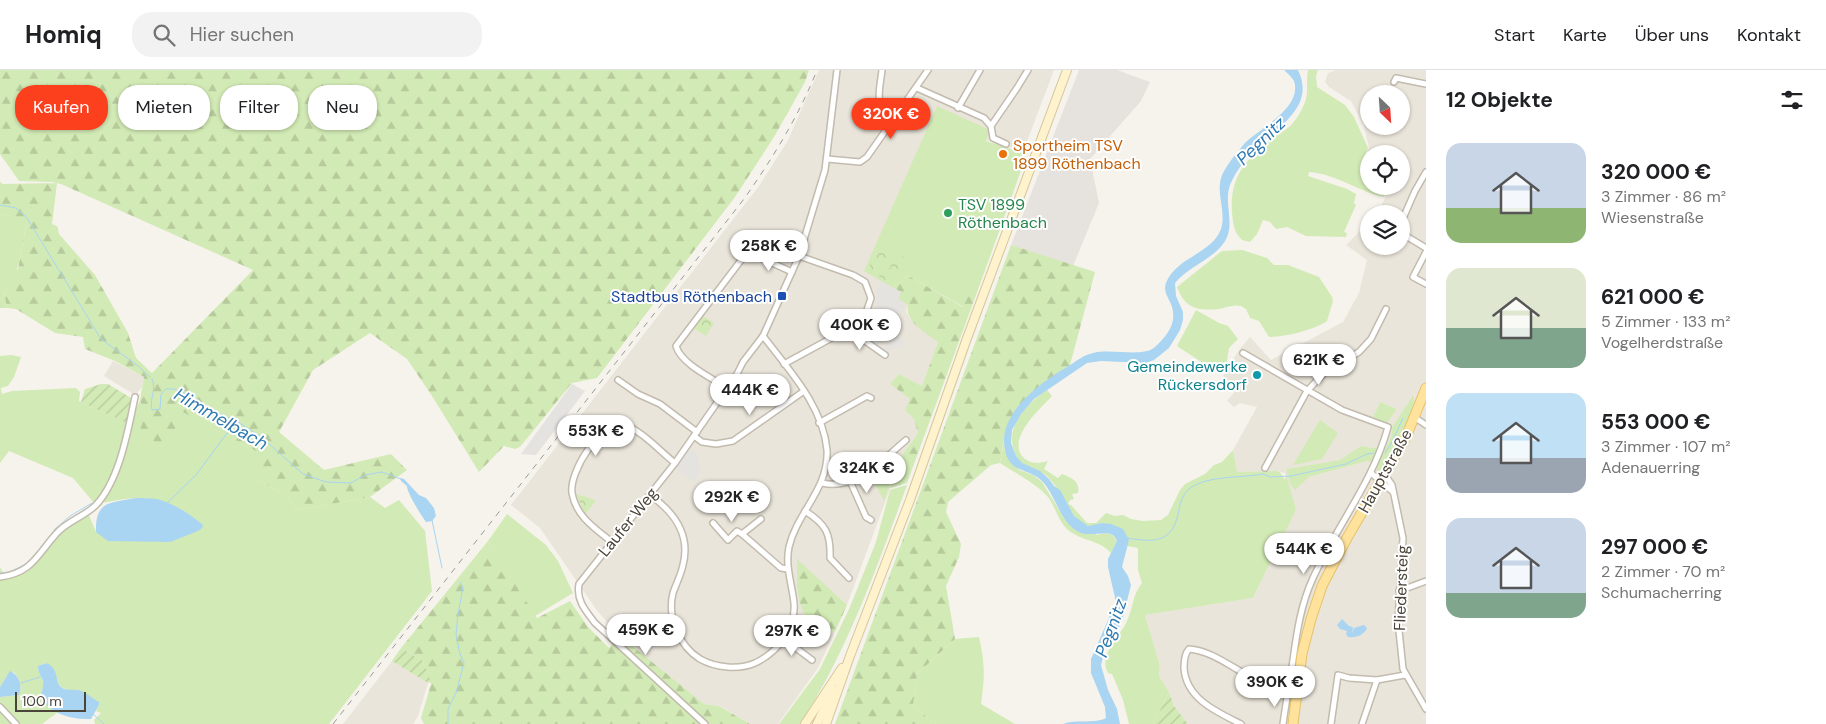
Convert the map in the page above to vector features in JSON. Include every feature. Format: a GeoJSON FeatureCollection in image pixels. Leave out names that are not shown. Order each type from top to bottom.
{"type":"FeatureCollection","features":[{"type":"Feature","properties":{"kind":"main road"},"geometry":{"type":"LineString","coordinates":[[826,724],[1067,70]]}},
{"type":"Feature","properties":{"kind":"main road","name":"Hauptstraße"},"geometry":{"type":"LineString","coordinates":[[1293,724],[1302,654],[1322,586],[1347,538],[1406,437],[1426,388]]}},
{"type":"Feature","properties":{"kind":"main road"},"geometry":{"type":"LineString","coordinates":[[805,724],[850,656]]}},
{"type":"Feature","properties":{"kind":"main road"},"geometry":{"type":"LineString","coordinates":[[817,724],[850,656]]}},
{"type":"Feature","properties":{"kind":"street","name":"Laufer Weg"},"geometry":{"type":"LineString","coordinates":[[705,724],[595,623],[582,606],[577,593],[582,579],[675,464],[737,374],[743,362],[763,336],[799,256],[828,159],[838,70]]}},
{"type":"Feature","properties":{"kind":"street"},"geometry":{"type":"LineString","coordinates":[[882,70],[880,105],[892,121]]}},
{"type":"Feature","properties":{"kind":"street"},"geometry":{"type":"LineString","coordinates":[[828,159],[860,162],[867,157],[928,70]]}},
{"type":"Feature","properties":{"kind":"street"},"geometry":{"type":"LineString","coordinates":[[958,108],[980,70]]}},
{"type":"Feature","properties":{"kind":"street"},"geometry":{"type":"LineString","coordinates":[[991,126],[1028,70]]}},
{"type":"Feature","properties":{"kind":"street"},"geometry":{"type":"LineString","coordinates":[[1394,82],[1396,78],[1426,84]]}},
{"type":"Feature","properties":{"kind":"street"},"geometry":{"type":"LineString","coordinates":[[917,88],[984,118],[991,126],[993,138],[1006,144]]}},
{"type":"Feature","properties":{"kind":"street"},"geometry":{"type":"LineString","coordinates":[[1409,205],[1426,172]]}},
{"type":"Feature","properties":{"kind":"street"},"geometry":{"type":"LineString","coordinates":[[1410,239],[1426,250],[1413,277],[1426,284]]}},
{"type":"Feature","properties":{"kind":"street"},"geometry":{"type":"LineString","coordinates":[[727,388],[678,354],[676,346],[745,255],[750,253],[792,272]]}},
{"type":"Feature","properties":{"kind":"street"},"geometry":{"type":"LineString","coordinates":[[784,364],[848,329],[866,313],[871,298],[865,282],[854,275],[799,256]]}},
{"type":"Feature","properties":{"kind":"street"},"geometry":{"type":"LineString","coordinates":[[1265,468],[1307,390],[1324,374],[1359,352],[1370,339],[1386,309]]}},
{"type":"Feature","properties":{"kind":"street"},"geometry":{"type":"LineString","coordinates":[[848,329],[885,355]]}},
{"type":"Feature","properties":{"kind":"street"},"geometry":{"type":"LineString","coordinates":[[650,496],[669,511],[678,522],[683,536],[685,551],[683,565],[672,595],[672,614],[676,629],[689,649],[700,658],[709,662],[739,667],[761,660],[770,654],[784,639],[790,625],[794,610],[788,569],[789,549],[794,531],[822,483],[826,470],[826,450],[819,423],[804,391],[763,336]]}},
{"type":"Feature","properties":{"kind":"street"},"geometry":{"type":"LineString","coordinates":[[1243,353],[1342,410],[1388,428],[1371,473],[1313,578],[1300,611],[1283,724]]}},
{"type":"Feature","properties":{"kind":"street"},"geometry":{"type":"LineString","coordinates":[[618,380],[638,394],[660,404],[702,442],[716,444],[733,441],[804,391]]}},
{"type":"Feature","properties":{"kind":"street"},"geometry":{"type":"LineString","coordinates":[[819,423],[867,396],[871,398]]}},
{"type":"Feature","properties":{"kind":"street"},"geometry":{"type":"LineString","coordinates":[[0,577],[8,576],[31,564],[40,556],[55,535],[102,498],[111,482],[120,458],[135,397]]}},
{"type":"Feature","properties":{"kind":"street"},"geometry":{"type":"LineString","coordinates":[[1414,417],[1426,425]]}},
{"type":"Feature","properties":{"kind":"street"},"geometry":{"type":"LineString","coordinates":[[612,542],[581,516],[572,493],[574,473],[578,464],[600,435],[612,426],[627,426],[636,431],[675,464]]}},
{"type":"Feature","properties":{"kind":"street"},"geometry":{"type":"LineString","coordinates":[[822,483],[828,485],[850,481],[869,471],[906,440]]}},
{"type":"Feature","properties":{"kind":"street","name":"Fliedersteig"},"geometry":{"type":"LineString","coordinates":[[1371,473],[1383,479],[1393,492],[1403,538],[1398,621],[1405,675],[1426,709]]}},
{"type":"Feature","properties":{"kind":"street"},"geometry":{"type":"LineString","coordinates":[[850,481],[866,517],[871,520]]}},
{"type":"Feature","properties":{"kind":"street"},"geometry":{"type":"LineString","coordinates":[[806,511],[821,522],[831,544],[830,558],[850,578]]}},
{"type":"Feature","properties":{"kind":"street"},"geometry":{"type":"LineString","coordinates":[[742,534],[761,519]]}},
{"type":"Feature","properties":{"kind":"street"},"geometry":{"type":"LineString","coordinates":[[713,522],[728,540],[737,531],[781,568],[788,569]]}},
{"type":"Feature","properties":{"kind":"street"},"geometry":{"type":"LineString","coordinates":[[1399,591],[1426,582]]}},
{"type":"Feature","properties":{"kind":"street"},"geometry":{"type":"LineString","coordinates":[[784,639],[812,660]]}},
{"type":"Feature","properties":{"kind":"street"},"geometry":{"type":"LineString","coordinates":[[1241,724],[1202,702],[1195,694],[1185,672],[1184,662],[1189,649],[1196,649],[1209,654],[1260,681],[1288,685]]}},
{"type":"Feature","properties":{"kind":"street"},"geometry":{"type":"LineString","coordinates":[[1331,724],[1338,675],[1349,678],[1377,680],[1405,675]]}},
{"type":"Feature","properties":{"kind":"street"},"geometry":{"type":"LineString","coordinates":[[1362,724],[1377,680]]}},
{"type":"Feature","properties":{"kind":"street"},"geometry":{"type":"LineString","coordinates":[[0,707],[16,724]]}},
{"type":"Feature","properties":{"kind":"shaded area"},"geometry":{"type":"Polygon","coordinates":[[[819,70],[1054,70],[1023,152],[986,140],[989,130],[937,107],[865,271],[901,292],[898,299],[908,305],[906,311],[910,319],[938,342],[922,386],[899,374],[890,384],[910,399],[918,433],[903,454],[847,605],[797,560],[813,623],[835,632],[818,668],[778,724],[750,724],[720,706],[704,704],[620,636],[598,612],[540,528],[511,505],[759,186],[787,142],[819,70]]]}},
{"type":"Feature","properties":{"kind":"shaded area"},"geometry":{"type":"Polygon","coordinates":[[[1079,70],[1117,70],[1150,82],[1141,101],[1090,159],[1099,203],[1073,266],[1011,245],[1079,70]]]}},
{"type":"Feature","properties":{"kind":"shaded area"},"geometry":{"type":"Polygon","coordinates":[[[1336,70],[1426,70],[1426,724],[1188,724],[1174,706],[1169,692],[1159,676],[1160,666],[1145,615],[1253,598],[1296,510],[1285,473],[1276,471],[1237,472],[1233,450],[1257,407],[1240,403],[1234,407],[1227,401],[1238,388],[1223,376],[1239,350],[1250,337],[1271,360],[1343,322],[1359,293],[1367,260],[1360,255],[1410,255],[1410,205],[1382,205],[1386,195],[1410,195],[1410,145],[1368,145],[1366,135],[1410,135],[1410,85],[1360,85],[1360,118],[1351,101],[1329,87],[1325,82],[1328,73],[1336,70]],[[1414,394],[1392,427],[1391,437],[1376,466],[1383,470],[1403,433],[1414,394]],[[1380,402],[1373,417],[1388,422],[1397,409],[1380,402]],[[1361,446],[1341,460],[1286,469],[1300,484],[1309,477],[1367,461],[1380,446],[1374,448],[1361,446]]]}},
{"type":"Feature","properties":{"kind":"shaded area"},"geometry":{"type":"Polygon","coordinates":[[[1049,156],[1062,162],[1054,181],[1042,177],[1049,156]]]}},
{"type":"Feature","properties":{"kind":"shaded area"},"geometry":{"type":"Polygon","coordinates":[[[1360,231],[1360,255],[1346,245],[1360,231]]]}},
{"type":"Feature","properties":{"kind":"shaded area"},"geometry":{"type":"Polygon","coordinates":[[[881,281],[901,292],[898,299],[906,304],[877,346],[861,335],[875,314],[877,291],[881,281]]]}},
{"type":"Feature","properties":{"kind":"shaded area"},"geometry":{"type":"Polygon","coordinates":[[[893,334],[906,341],[901,349],[897,347],[890,348],[886,352],[883,350],[893,334]]]}},
{"type":"Feature","properties":{"kind":"shaded area"},"geometry":{"type":"Polygon","coordinates":[[[113,361],[144,377],[142,387],[135,395],[104,376],[113,361]]]}},
{"type":"Feature","properties":{"kind":"shaded area"},"geometry":{"type":"Polygon","coordinates":[[[572,384],[585,391],[536,455],[521,454],[572,384]]]}},
{"type":"Feature","properties":{"kind":"shaded area"},"geometry":{"type":"Polygon","coordinates":[[[690,449],[698,454],[701,472],[694,482],[676,469],[690,449]]]}},
{"type":"Feature","properties":{"kind":"shaded area"},"geometry":{"type":"Polygon","coordinates":[[[392,661],[428,683],[418,716],[413,724],[343,724],[392,661]]]}},
{"type":"Feature","properties":{"kind":"green space"},"geometry":{"type":"Polygon","coordinates":[[[0,70],[809,70],[805,82],[774,137],[735,197],[597,378],[572,383],[520,447],[515,449],[504,446],[479,472],[407,359],[370,333],[313,370],[279,432],[324,470],[391,454],[407,470],[370,497],[298,510],[288,498],[258,479],[258,452],[181,411],[169,449],[139,434],[145,412],[140,400],[144,377],[115,361],[85,349],[83,337],[55,333],[16,309],[7,308],[4,292],[7,290],[18,269],[26,226],[10,216],[0,214],[0,182],[3,184],[57,183],[19,181],[0,154],[0,70]],[[57,183],[52,224],[57,226],[59,234],[95,275],[128,333],[136,358],[152,373],[253,270],[57,183]]]}},
{"type":"Feature","properties":{"kind":"green space"},"geometry":{"type":"Polygon","coordinates":[[[1308,70],[1318,70],[1316,76],[1317,87],[1345,105],[1354,117],[1360,135],[1362,135],[1367,145],[1360,145],[1360,189],[1319,173],[1309,172],[1308,176],[1347,189],[1356,194],[1354,203],[1356,205],[1344,232],[1347,233],[1346,237],[1306,236],[1287,227],[1276,229],[1270,222],[1263,220],[1257,234],[1250,242],[1242,240],[1235,230],[1232,212],[1232,199],[1237,177],[1257,151],[1292,124],[1303,108],[1307,94],[1308,70]]]}},
{"type":"Feature","properties":{"kind":"green space","name":"TSV 1899 Röthenbach"},"geometry":{"type":"Polygon","coordinates":[[[937,106],[990,130],[986,141],[1027,154],[979,287],[973,285],[964,307],[907,275],[893,288],[864,271],[937,106]]]}},
{"type":"Feature","properties":{"kind":"green space"},"geometry":{"type":"Polygon","coordinates":[[[0,214],[10,216],[26,225],[16,271],[9,287],[4,292],[7,308],[0,308],[0,214]]]}},
{"type":"Feature","properties":{"kind":"green space"},"geometry":{"type":"Polygon","coordinates":[[[1011,245],[1095,272],[1070,365],[1033,391],[1010,419],[1005,433],[1000,463],[991,465],[948,502],[946,512],[961,544],[959,557],[946,586],[955,639],[917,674],[913,706],[936,724],[835,724],[1011,245]]]}},
{"type":"Feature","properties":{"kind":"green space"},"geometry":{"type":"Polygon","coordinates":[[[879,246],[912,261],[905,273],[873,259],[879,246]]]}},
{"type":"Feature","properties":{"kind":"green space"},"geometry":{"type":"Polygon","coordinates":[[[1242,250],[1267,258],[1274,265],[1288,265],[1319,277],[1333,301],[1327,321],[1299,332],[1269,337],[1259,321],[1250,318],[1246,309],[1241,306],[1203,309],[1192,307],[1184,300],[1177,287],[1222,251],[1242,250]]]}},
{"type":"Feature","properties":{"kind":"green space"},"geometry":{"type":"Polygon","coordinates":[[[872,260],[903,273],[894,285],[868,270],[872,260]]]}},
{"type":"Feature","properties":{"kind":"green space"},"geometry":{"type":"Polygon","coordinates":[[[907,275],[963,307],[973,284],[979,287],[907,483],[890,488],[903,454],[918,433],[914,419],[905,410],[910,399],[890,384],[899,374],[922,386],[938,342],[913,322],[909,317],[908,305],[898,299],[901,292],[893,288],[907,275]]]}},
{"type":"Feature","properties":{"kind":"green space"},"geometry":{"type":"Polygon","coordinates":[[[1196,310],[1228,326],[1238,339],[1229,348],[1227,361],[1218,373],[1177,346],[1196,310]]]}},
{"type":"Feature","properties":{"kind":"green space"},"geometry":{"type":"Polygon","coordinates":[[[703,316],[714,323],[706,336],[693,328],[703,316]]]}},
{"type":"Feature","properties":{"kind":"green space"},"geometry":{"type":"Polygon","coordinates":[[[11,355],[21,357],[14,377],[8,386],[1,388],[2,394],[12,391],[76,388],[80,392],[79,401],[130,424],[140,400],[169,448],[181,410],[258,452],[258,479],[288,498],[298,510],[370,497],[385,508],[399,500],[425,531],[432,591],[329,724],[95,724],[94,720],[101,713],[96,711],[99,705],[76,690],[68,690],[61,687],[47,663],[38,666],[43,684],[42,695],[52,710],[58,712],[42,724],[0,724],[0,697],[19,695],[21,689],[19,680],[14,672],[6,677],[0,687],[0,567],[2,571],[11,577],[34,563],[56,536],[88,513],[96,532],[202,525],[173,505],[147,498],[94,503],[73,478],[9,451],[0,463],[0,356],[11,355]]]}},
{"type":"Feature","properties":{"kind":"green space"},"geometry":{"type":"Polygon","coordinates":[[[108,384],[131,398],[127,423],[81,402],[85,389],[108,384]]]}},
{"type":"Feature","properties":{"kind":"green space"},"geometry":{"type":"Polygon","coordinates":[[[1047,390],[1052,396],[1027,424],[1019,440],[1019,448],[1022,456],[1028,461],[1037,463],[1048,461],[1044,469],[1058,478],[1062,474],[1069,477],[1076,483],[1078,493],[1072,494],[1074,499],[1070,500],[1068,504],[1087,523],[1096,523],[1106,513],[1115,516],[1123,515],[1131,519],[1143,521],[1161,520],[1168,515],[1185,484],[1205,474],[1214,465],[1222,462],[1233,450],[1237,472],[1276,471],[1280,472],[1285,480],[1286,473],[1296,510],[1253,598],[1145,615],[1160,666],[1159,676],[1169,692],[1153,724],[1129,724],[1123,700],[1112,674],[1108,673],[1106,667],[1107,653],[1126,623],[1136,592],[1142,583],[1138,570],[1138,548],[1127,546],[1129,540],[1102,523],[1091,526],[1081,523],[1049,478],[1022,463],[1014,452],[1012,441],[1015,423],[1026,408],[1047,390]]]}},
{"type":"Feature","properties":{"kind":"green space"},"geometry":{"type":"Polygon","coordinates":[[[1414,394],[1414,401],[1403,432],[1383,470],[1378,473],[1376,466],[1391,437],[1392,427],[1414,394]]]}},
{"type":"Feature","properties":{"kind":"green space"},"geometry":{"type":"Polygon","coordinates":[[[1380,402],[1397,409],[1388,422],[1383,422],[1373,417],[1380,402]]]}},
{"type":"Feature","properties":{"kind":"green space"},"geometry":{"type":"Polygon","coordinates":[[[1320,420],[1338,433],[1322,459],[1293,465],[1320,420]]]}},
{"type":"Feature","properties":{"kind":"green space"},"geometry":{"type":"Polygon","coordinates":[[[1004,441],[1005,451],[1019,470],[1033,475],[1042,482],[1064,518],[1097,535],[1106,533],[1114,536],[1117,542],[1111,553],[1101,545],[1073,534],[1068,530],[1043,492],[1000,463],[1004,441]]]}},
{"type":"Feature","properties":{"kind":"green space"},"geometry":{"type":"Polygon","coordinates":[[[1361,446],[1374,448],[1381,446],[1372,462],[1367,461],[1309,477],[1295,490],[1291,485],[1286,469],[1340,460],[1361,446]]]}},
{"type":"Feature","properties":{"kind":"green space"},"geometry":{"type":"Polygon","coordinates":[[[896,452],[900,456],[884,501],[870,475],[896,452]]]}},
{"type":"Feature","properties":{"kind":"green space"},"geometry":{"type":"Polygon","coordinates":[[[907,485],[860,608],[833,667],[800,724],[779,724],[820,669],[850,607],[876,542],[890,490],[907,485]]]}},
{"type":"Feature","properties":{"kind":"green space"},"geometry":{"type":"Polygon","coordinates":[[[576,494],[596,501],[585,514],[576,494]]]}},
{"type":"Feature","properties":{"kind":"green space"},"geometry":{"type":"Polygon","coordinates":[[[507,514],[546,545],[558,561],[573,593],[535,616],[488,541],[507,514]]]}},
{"type":"Feature","properties":{"kind":"green space"},"geometry":{"type":"Polygon","coordinates":[[[488,541],[537,618],[570,601],[588,627],[609,648],[620,636],[704,704],[719,706],[750,724],[424,724],[421,718],[431,684],[423,661],[401,648],[488,541]]]}},
{"type":"Feature","properties":{"kind":"green space"},"geometry":{"type":"Polygon","coordinates":[[[797,559],[847,605],[835,632],[813,623],[803,610],[798,594],[797,559]]]}},
{"type":"Feature","properties":{"kind":"green space"},"geometry":{"type":"Polygon","coordinates":[[[979,637],[984,670],[981,704],[1015,724],[936,724],[913,706],[917,674],[955,639],[979,637]]]}},
{"type":"Feature","properties":{"kind":"green space"},"geometry":{"type":"Polygon","coordinates":[[[401,648],[423,661],[431,682],[428,683],[392,661],[401,648]]]}},
{"type":"Feature","properties":{"kind":"green space"},"geometry":{"type":"Polygon","coordinates":[[[1169,692],[1174,706],[1188,724],[1153,724],[1169,692]]]}},
{"type":"Feature","properties":{"kind":"water","name":"Pegnitz"},"geometry":{"type":"Polygon","coordinates":[[[1284,70],[1298,70],[1302,84],[1302,96],[1290,117],[1251,153],[1234,176],[1228,193],[1229,230],[1223,244],[1212,255],[1186,272],[1175,283],[1176,296],[1183,312],[1183,320],[1180,330],[1169,348],[1154,360],[1146,363],[1101,361],[1087,363],[1034,399],[1021,414],[1012,430],[1011,443],[1016,456],[1022,463],[1040,471],[1060,490],[1074,516],[1088,526],[1102,523],[1111,524],[1123,529],[1129,540],[1122,567],[1131,585],[1122,621],[1110,645],[1105,650],[1101,665],[1108,690],[1117,709],[1120,724],[1063,724],[1097,721],[1106,718],[1105,707],[1091,673],[1091,659],[1116,602],[1108,559],[1117,541],[1111,534],[1088,534],[1071,527],[1043,482],[1013,465],[1006,453],[1004,442],[1010,418],[1027,396],[1081,358],[1100,352],[1143,352],[1150,350],[1168,333],[1173,311],[1165,291],[1166,283],[1178,267],[1210,244],[1221,229],[1223,215],[1220,187],[1223,173],[1245,143],[1278,116],[1292,100],[1295,91],[1294,81],[1284,70]]]}},
{"type":"Feature","properties":{"kind":"water"},"geometry":{"type":"Polygon","coordinates":[[[400,478],[404,479],[419,495],[426,498],[434,508],[436,516],[432,521],[426,522],[412,499],[407,486],[400,478]]]}},
{"type":"Feature","properties":{"kind":"water"},"geometry":{"type":"Polygon","coordinates":[[[136,498],[157,499],[169,503],[198,521],[203,525],[202,528],[170,542],[108,541],[96,532],[98,514],[102,508],[112,503],[136,498]]]}},
{"type":"Feature","properties":{"kind":"water"},"geometry":{"type":"Polygon","coordinates":[[[1342,619],[1349,626],[1353,627],[1352,633],[1354,628],[1364,625],[1367,628],[1359,636],[1348,637],[1347,631],[1340,629],[1337,625],[1342,619]]]}},
{"type":"Feature","properties":{"kind":"water"},"geometry":{"type":"Polygon","coordinates":[[[47,663],[54,669],[61,687],[81,691],[99,702],[91,719],[62,715],[45,703],[42,697],[43,681],[38,666],[47,663]]]}},
{"type":"Feature","properties":{"kind":"water"},"geometry":{"type":"Polygon","coordinates":[[[10,671],[16,675],[19,681],[21,688],[19,695],[0,697],[0,687],[10,671]]]}},
{"type":"Feature","properties":{"kind":"waterway","name":"Himmelbach"},"geometry":{"type":"LineString","coordinates":[[0,205],[16,208],[27,218],[101,339],[150,377]]}},
{"type":"Feature","properties":{"kind":"waterway","name":"Himmelbach"},"geometry":{"type":"LineString","coordinates":[[152,379],[154,387],[151,402],[152,410],[160,409],[161,394],[166,389],[174,389],[190,395],[214,411],[236,421],[260,436],[303,474],[326,482],[351,483],[365,475],[382,472],[401,479]]}},
{"type":"Feature","properties":{"kind":"waterway"},"geometry":{"type":"LineString","coordinates":[[1385,453],[1403,418]]}},
{"type":"Feature","properties":{"kind":"waterway"},"geometry":{"type":"LineString","coordinates":[[166,504],[196,475],[236,421]]}},
{"type":"Feature","properties":{"kind":"waterway"},"geometry":{"type":"LineString","coordinates":[[1127,538],[1153,540],[1166,536],[1175,524],[1184,495],[1194,485],[1202,482],[1220,478],[1263,474],[1270,477],[1291,476],[1346,464],[1367,454],[1374,453]]}},
{"type":"Feature","properties":{"kind":"waterway"},"geometry":{"type":"LineString","coordinates":[[54,530],[70,516],[92,503]]}},
{"type":"Feature","properties":{"kind":"waterway","name":"Himmelbach"},"geometry":{"type":"LineString","coordinates":[[432,520],[442,568]]}},
{"type":"Feature","properties":{"kind":"waterway"},"geometry":{"type":"LineString","coordinates":[[46,543],[49,538]]}},
{"type":"Feature","properties":{"kind":"waterway"},"geometry":{"type":"LineString","coordinates":[[34,556],[40,550]]}},
{"type":"Feature","properties":{"kind":"waterway"},"geometry":{"type":"LineString","coordinates":[[0,573],[9,572],[27,564]]}},
{"type":"Feature","properties":{"kind":"waterway","name":"Himmelbach"},"geometry":{"type":"LineString","coordinates":[[448,724],[448,709],[456,693],[464,663],[456,635],[463,587],[460,582]]}},
{"type":"Feature","properties":{"kind":"waterway"},"geometry":{"type":"LineString","coordinates":[[21,683],[40,677]]}},
{"type":"Feature","properties":{"kind":"waterway"},"geometry":{"type":"LineString","coordinates":[[93,714],[104,724]]}},
{"type":"Feature","properties":{"kind":"railway"},"geometry":{"type":"LineString","coordinates":[[333,724],[744,199],[784,137],[802,104],[817,70]]}},
{"type":"Feature","properties":{"kind":"place","name":"Sportheim TSV 1899 Röthenbach"},"geometry":{"type":"Point","coordinates":[1003,154]}},
{"type":"Feature","properties":{"kind":"place","name":"TSV 1899 Röthenbach"},"geometry":{"type":"Point","coordinates":[948,213]}},
{"type":"Feature","properties":{"kind":"place","name":"Stadtbus Röthenbach"},"geometry":{"type":"Point","coordinates":[782,296]}},
{"type":"Feature","properties":{"kind":"place","name":"Gemeindewerke Rückersdorf"},"geometry":{"type":"Point","coordinates":[1257,375]}}]}
